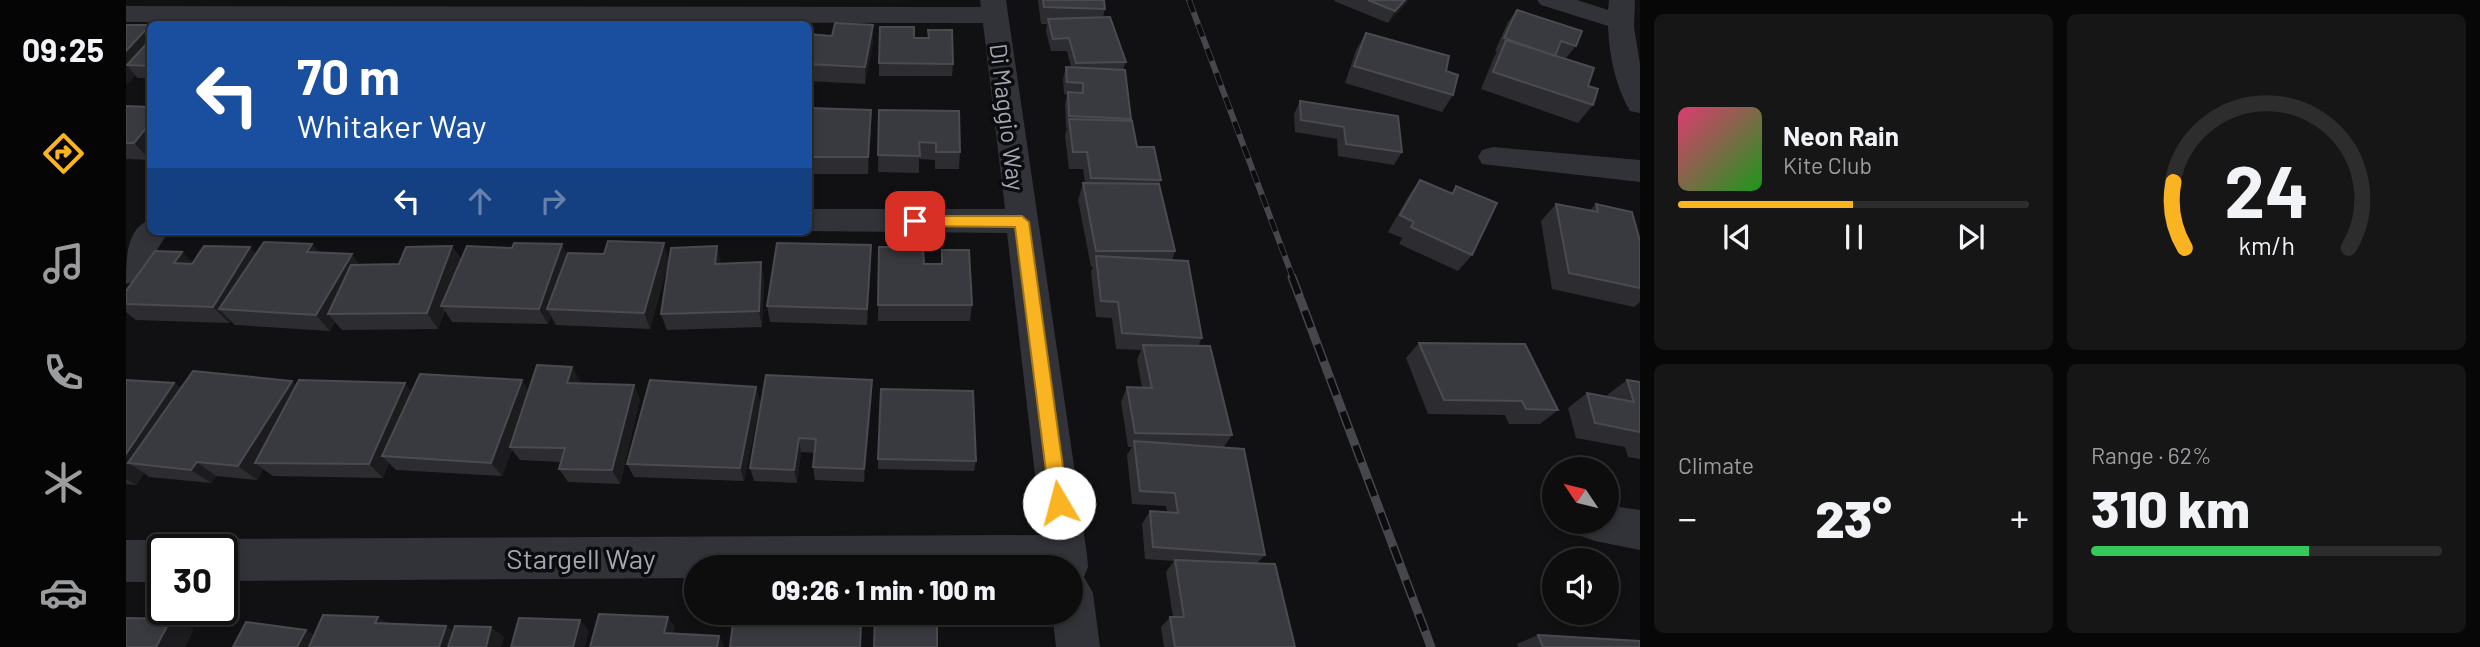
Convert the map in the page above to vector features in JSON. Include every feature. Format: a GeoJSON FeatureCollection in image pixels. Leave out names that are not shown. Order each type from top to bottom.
{"type":"FeatureCollection","features":[{"type":"Feature","properties":{"kind":"street"},"geometry":{"type":"LineString","coordinates":[[1550,0],[1621,10],[1627,72],[1640,104]]}},
{"type":"Feature","properties":{"kind":"street"},"geometry":{"type":"LineString","coordinates":[[126,14],[653,7],[994,8]]}},
{"type":"Feature","properties":{"kind":"street","name":"Di Maggio Way"},"geometry":{"type":"LineString","coordinates":[[994,8],[1066,555]]}},
{"type":"Feature","properties":{"kind":"street"},"geometry":{"type":"LineString","coordinates":[[1493,157],[1640,171]]}},
{"type":"Feature","properties":{"kind":"street"},"geometry":{"type":"LineString","coordinates":[[126,218],[147,218]]}},
{"type":"Feature","properties":{"kind":"street"},"geometry":{"type":"LineString","coordinates":[[812,221],[1022,222]]}},
{"type":"Feature","properties":{"kind":"street"},"geometry":{"type":"LineString","coordinates":[[126,271],[150,235]]}},
{"type":"Feature","properties":{"kind":"street"},"geometry":{"type":"LineString","coordinates":[[1619,526],[1640,530]]}},
{"type":"Feature","properties":{"kind":"street","name":"Stargell Way"},"geometry":{"type":"LineString","coordinates":[[238,560],[684,567]]}},
{"type":"Feature","properties":{"kind":"street"},"geometry":{"type":"LineString","coordinates":[[126,561],[147,561]]}},
{"type":"Feature","properties":{"kind":"street","name":"Di Maggio Way"},"geometry":{"type":"LineString","coordinates":[[1075,625],[1078,647]]}},
{"type":"Feature","properties":{"kind":"building"},"geometry":{"type":"Polygon","coordinates":[[[1043,0],[1104,0],[1105,9],[1044,7],[1043,0]]]}},
{"type":"Feature","properties":{"kind":"building"},"geometry":{"type":"Polygon","coordinates":[[[1368,0],[1405,0],[1395,11],[1368,0]]]}},
{"type":"Feature","properties":{"kind":"building"},"geometry":{"type":"Polygon","coordinates":[[[1517,10],[1582,31],[1576,46],[1561,41],[1555,56],[1504,38],[1517,10]]]}},
{"type":"Feature","properties":{"kind":"building"},"geometry":{"type":"Polygon","coordinates":[[[1110,17],[1126,62],[1076,63],[1069,38],[1053,39],[1048,19],[1110,17]]]}},
{"type":"Feature","properties":{"kind":"building"},"geometry":{"type":"Polygon","coordinates":[[[835,23],[873,25],[865,67],[812,64],[812,34],[832,36],[835,23]]]}},
{"type":"Feature","properties":{"kind":"building"},"geometry":{"type":"Polygon","coordinates":[[[126,25],[147,25],[147,28],[126,51],[126,25]]]}},
{"type":"Feature","properties":{"kind":"building"},"geometry":{"type":"Polygon","coordinates":[[[880,27],[914,27],[914,38],[929,38],[928,30],[952,30],[953,64],[879,63],[880,27]]]}},
{"type":"Feature","properties":{"kind":"building"},"geometry":{"type":"Polygon","coordinates":[[[1366,33],[1449,56],[1446,71],[1458,75],[1453,95],[1354,66],[1366,33]]]}},
{"type":"Feature","properties":{"kind":"building"},"geometry":{"type":"Polygon","coordinates":[[[1506,40],[1594,68],[1588,86],[1598,89],[1593,105],[1493,72],[1506,40]]]}},
{"type":"Feature","properties":{"kind":"building"},"geometry":{"type":"Polygon","coordinates":[[[147,43],[147,66],[127,65],[147,43]]]}},
{"type":"Feature","properties":{"kind":"building"},"geometry":{"type":"Polygon","coordinates":[[[1066,67],[1125,70],[1131,119],[1069,116],[1068,92],[1083,93],[1083,83],[1067,82],[1066,67]]]}},
{"type":"Feature","properties":{"kind":"building"},"geometry":{"type":"Polygon","coordinates":[[[1300,101],[1398,116],[1402,152],[1346,144],[1344,127],[1301,120],[1300,101]]]}},
{"type":"Feature","properties":{"kind":"building"},"geometry":{"type":"Polygon","coordinates":[[[126,106],[147,107],[147,127],[134,143],[126,143],[126,106]]]}},
{"type":"Feature","properties":{"kind":"building"},"geometry":{"type":"Polygon","coordinates":[[[812,108],[871,110],[868,157],[812,157],[812,108]]]}},
{"type":"Feature","properties":{"kind":"building"},"geometry":{"type":"Polygon","coordinates":[[[879,110],[959,111],[960,152],[936,152],[936,143],[919,142],[920,156],[878,155],[879,110]]]}},
{"type":"Feature","properties":{"kind":"building"},"geometry":{"type":"Polygon","coordinates":[[[1069,119],[1132,121],[1137,147],[1154,147],[1161,180],[1091,178],[1087,152],[1073,152],[1069,119]]]}},
{"type":"Feature","properties":{"kind":"building"},"geometry":{"type":"Polygon","coordinates":[[[1420,180],[1453,194],[1456,186],[1497,203],[1472,255],[1411,227],[1414,222],[1400,215],[1420,180]]]}},
{"type":"Feature","properties":{"kind":"building"},"geometry":{"type":"Polygon","coordinates":[[[1083,183],[1159,184],[1175,251],[1096,251],[1083,183]]]}},
{"type":"Feature","properties":{"kind":"building"},"geometry":{"type":"Polygon","coordinates":[[[1556,204],[1598,212],[1596,204],[1632,212],[1640,241],[1640,288],[1569,273],[1556,204]]]}},
{"type":"Feature","properties":{"kind":"building"},"geometry":{"type":"Polygon","coordinates":[[[608,241],[664,243],[644,313],[547,309],[568,253],[604,254],[608,241]]]}},
{"type":"Feature","properties":{"kind":"building"},"geometry":{"type":"Polygon","coordinates":[[[264,242],[312,244],[307,252],[352,254],[316,315],[219,309],[264,242]]]}},
{"type":"Feature","properties":{"kind":"building"},"geometry":{"type":"Polygon","coordinates":[[[514,243],[562,244],[539,309],[441,306],[467,246],[512,248],[514,243]]]}},
{"type":"Feature","properties":{"kind":"building"},"geometry":{"type":"Polygon","coordinates":[[[777,243],[871,245],[867,309],[767,306],[777,243]]]}},
{"type":"Feature","properties":{"kind":"building"},"geometry":{"type":"Polygon","coordinates":[[[204,246],[250,247],[213,307],[126,304],[126,291],[155,251],[182,252],[174,263],[192,264],[204,246]]]}},
{"type":"Feature","properties":{"kind":"building"},"geometry":{"type":"Polygon","coordinates":[[[452,246],[427,313],[328,314],[351,265],[399,264],[406,247],[452,246]]]}},
{"type":"Feature","properties":{"kind":"building"},"geometry":{"type":"Polygon","coordinates":[[[717,246],[715,264],[761,262],[759,311],[661,314],[671,248],[717,246]]]}},
{"type":"Feature","properties":{"kind":"building"},"geometry":{"type":"Polygon","coordinates":[[[879,247],[923,247],[924,264],[942,264],[942,250],[969,250],[972,305],[878,305],[879,247]]]}},
{"type":"Feature","properties":{"kind":"building"},"geometry":{"type":"Polygon","coordinates":[[[1096,256],[1188,261],[1202,338],[1122,333],[1118,302],[1101,301],[1096,256]]]}},
{"type":"Feature","properties":{"kind":"building"},"geometry":{"type":"Polygon","coordinates":[[[1419,343],[1525,344],[1558,410],[1526,409],[1522,401],[1444,400],[1419,343]]]}},
{"type":"Feature","properties":{"kind":"building"},"geometry":{"type":"Polygon","coordinates":[[[1143,345],[1210,346],[1232,435],[1135,433],[1127,387],[1152,388],[1143,345]]]}},
{"type":"Feature","properties":{"kind":"building"},"geometry":{"type":"Polygon","coordinates":[[[537,365],[572,367],[567,383],[634,385],[612,470],[559,469],[565,448],[510,447],[537,365]]]}},
{"type":"Feature","properties":{"kind":"building"},"geometry":{"type":"Polygon","coordinates":[[[193,371],[292,381],[238,466],[197,462],[191,470],[128,463],[193,371]]]}},
{"type":"Feature","properties":{"kind":"building"},"geometry":{"type":"Polygon","coordinates":[[[420,374],[522,380],[491,463],[382,456],[420,374]]]}},
{"type":"Feature","properties":{"kind":"building"},"geometry":{"type":"Polygon","coordinates":[[[766,375],[872,380],[864,469],[813,467],[816,439],[799,438],[794,470],[750,468],[766,375]]]}},
{"type":"Feature","properties":{"kind":"building"},"geometry":{"type":"Polygon","coordinates":[[[126,380],[174,383],[126,454],[126,380]]]}},
{"type":"Feature","properties":{"kind":"building"},"geometry":{"type":"Polygon","coordinates":[[[299,380],[405,383],[369,464],[255,463],[299,380]]]}},
{"type":"Feature","properties":{"kind":"building"},"geometry":{"type":"Polygon","coordinates":[[[650,380],[756,387],[740,468],[627,464],[650,380]]]}},
{"type":"Feature","properties":{"kind":"building"},"geometry":{"type":"Polygon","coordinates":[[[1627,380],[1640,382],[1640,432],[1595,423],[1587,393],[1634,402],[1627,380]]]}},
{"type":"Feature","properties":{"kind":"building"},"geometry":{"type":"Polygon","coordinates":[[[881,389],[973,391],[976,461],[878,459],[881,389]]]}},
{"type":"Feature","properties":{"kind":"building"},"geometry":{"type":"Polygon","coordinates":[[[1134,441],[1244,449],[1265,555],[1153,547],[1150,511],[1178,513],[1175,493],[1140,491],[1134,441]]]}},
{"type":"Feature","properties":{"kind":"building"},"geometry":{"type":"Polygon","coordinates":[[[1175,560],[1275,564],[1295,647],[1175,647],[1170,617],[1184,617],[1175,560]]]}},
{"type":"Feature","properties":{"kind":"building"},"geometry":{"type":"Polygon","coordinates":[[[599,614],[668,617],[664,633],[719,636],[717,647],[590,647],[599,614]]]}},
{"type":"Feature","properties":{"kind":"building"},"geometry":{"type":"Polygon","coordinates":[[[323,615],[378,617],[375,623],[446,626],[439,647],[309,647],[323,615]]]}},
{"type":"Feature","properties":{"kind":"building"},"geometry":{"type":"Polygon","coordinates":[[[126,618],[147,618],[147,625],[168,625],[156,647],[126,647],[126,618]]]}},
{"type":"Feature","properties":{"kind":"building"},"geometry":{"type":"Polygon","coordinates":[[[519,618],[580,620],[573,647],[511,647],[519,618]]]}},
{"type":"Feature","properties":{"kind":"building"},"geometry":{"type":"Polygon","coordinates":[[[246,622],[306,630],[297,647],[233,647],[246,622]]]}},
{"type":"Feature","properties":{"kind":"building"},"geometry":{"type":"Polygon","coordinates":[[[733,625],[861,625],[860,647],[730,647],[733,625]]]}},
{"type":"Feature","properties":{"kind":"building"},"geometry":{"type":"Polygon","coordinates":[[[875,625],[937,625],[937,647],[874,647],[875,625]]]}},
{"type":"Feature","properties":{"kind":"building"},"geometry":{"type":"Polygon","coordinates":[[[455,626],[491,627],[486,647],[448,647],[455,626]]]}},
{"type":"Feature","properties":{"kind":"building"},"geometry":{"type":"Polygon","coordinates":[[[1538,635],[1640,641],[1640,647],[1543,647],[1538,635]]]}},
{"type":"Feature","properties":{"kind":"railway"},"geometry":{"type":"LineString","coordinates":[[1189,0],[1293,278]]}},
{"type":"Feature","properties":{"kind":"railway"},"geometry":{"type":"LineString","coordinates":[[1292,277],[1431,647]]}},
{"type":"Feature","properties":{"kind":"route"},"geometry":{"type":"LineString","coordinates":[[915,221],[1022,222],[1059,503]]}}]}
